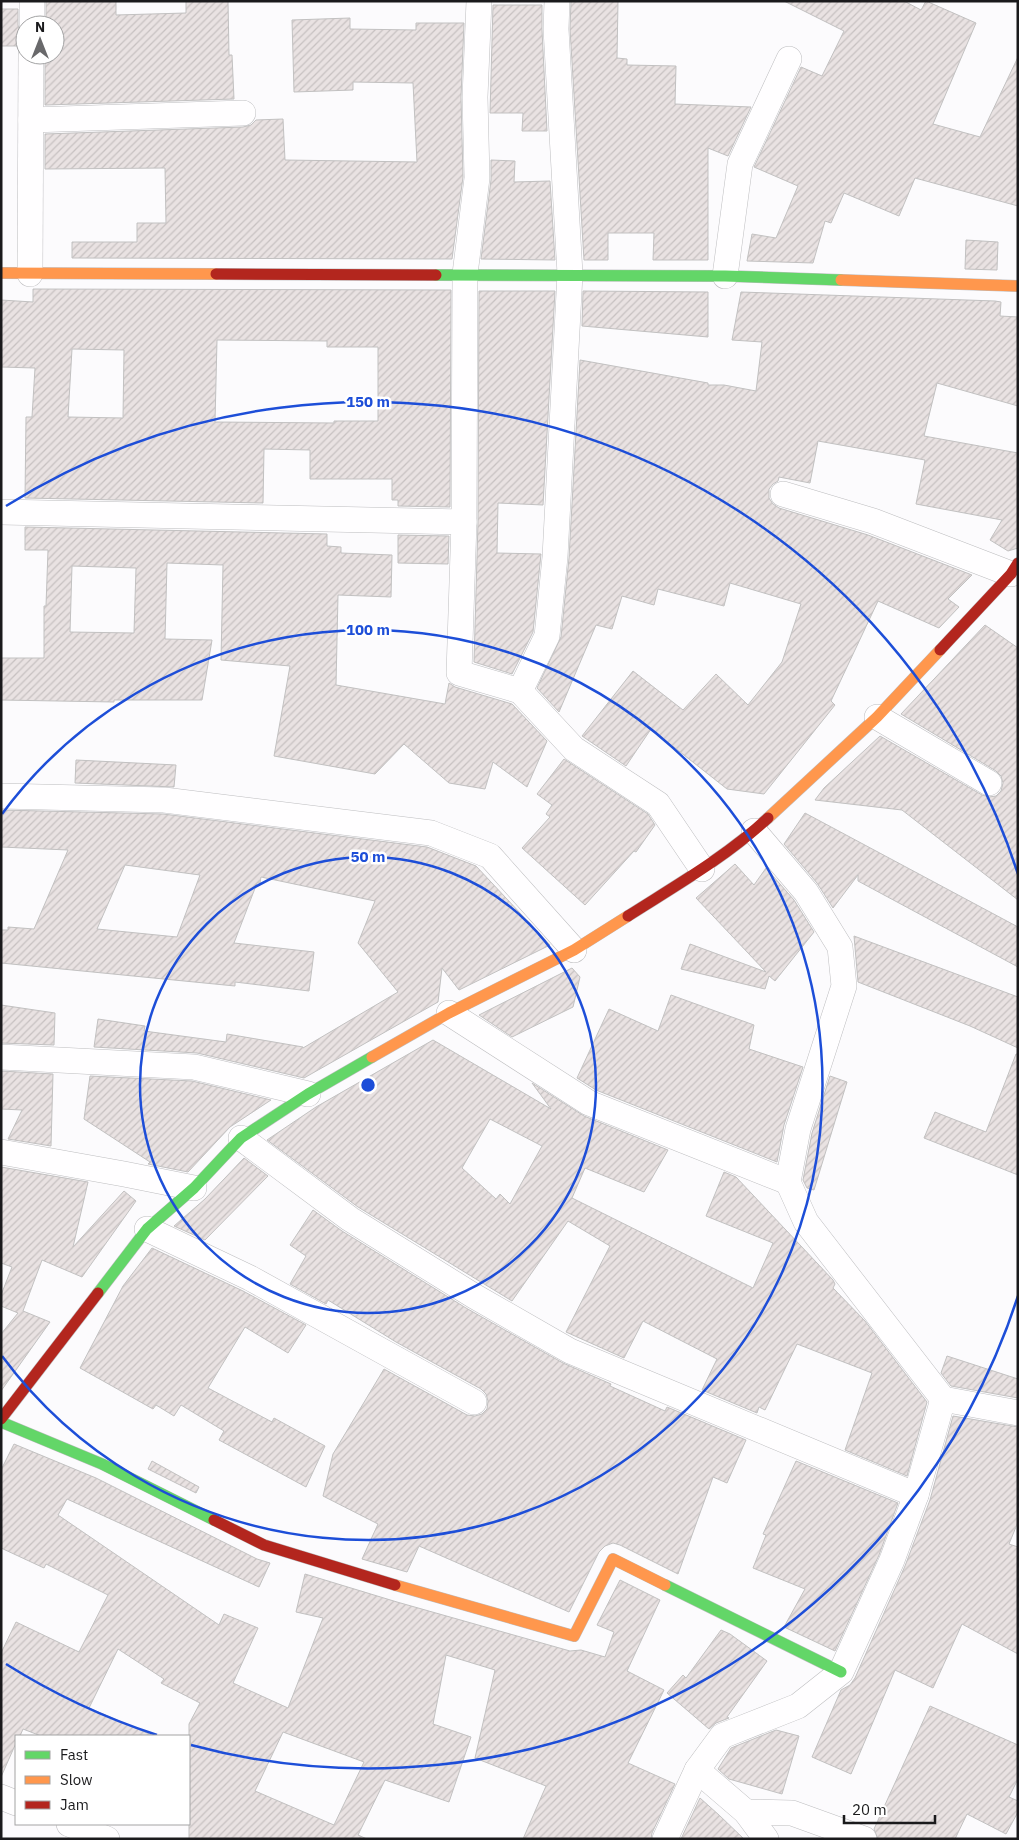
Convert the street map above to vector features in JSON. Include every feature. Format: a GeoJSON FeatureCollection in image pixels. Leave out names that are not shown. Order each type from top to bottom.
{"type":"FeatureCollection","features":[{"type":"Feature","properties":{"kind":"street"},"geometry":{"type":"LineString","coordinates":[[32,1],[32,15]]}},
{"type":"Feature","properties":{"kind":"street"},"geometry":{"type":"LineString","coordinates":[[479,1],[475,97],[477,178],[465,274],[464,522],[459,673],[520,692],[574,749],[658,804],[702,869]]}},
{"type":"Feature","properties":{"kind":"street"},"geometry":{"type":"LineString","coordinates":[[520,692],[547,636],[555,557],[570,274],[556,29],[557,1]]}},
{"type":"Feature","properties":{"kind":"street"},"geometry":{"type":"LineString","coordinates":[[725,276],[740,164],[789,59]]}},
{"type":"Feature","properties":{"kind":"street"},"geometry":{"type":"LineString","coordinates":[[30,274],[32,65]]}},
{"type":"Feature","properties":{"kind":"street"},"geometry":{"type":"LineString","coordinates":[[31,120],[243,113]]}},
{"type":"Feature","properties":{"kind":"street"},"geometry":{"type":"LineString","coordinates":[[1,273],[570,274],[725,276],[1018,286]]}},
{"type":"Feature","properties":{"kind":"street"},"geometry":{"type":"LineString","coordinates":[[783,494],[873,521],[1014,569],[877,717],[754,831],[702,869],[574,950],[449,1013],[308,1094],[241,1138],[194,1188],[147,1229],[1,1420],[102,1464],[264,1545],[400,1587],[574,1636],[613,1559],[841,1672]]}},
{"type":"Feature","properties":{"kind":"street"},"geometry":{"type":"LineString","coordinates":[[1,512],[464,522]]}},
{"type":"Feature","properties":{"kind":"street"},"geometry":{"type":"LineString","coordinates":[[877,717],[989,783]]}},
{"type":"Feature","properties":{"kind":"street"},"geometry":{"type":"LineString","coordinates":[[1,796],[164,800],[431,833],[490,856],[574,950]]}},
{"type":"Feature","properties":{"kind":"street"},"geometry":{"type":"LineString","coordinates":[[754,831],[806,892],[840,947],[844,986],[798,1129],[788,1182],[806,1222],[944,1399],[1018,1413]]}},
{"type":"Feature","properties":{"kind":"street"},"geometry":{"type":"LineString","coordinates":[[449,1013],[589,1103],[788,1182]]}},
{"type":"Feature","properties":{"kind":"street"},"geometry":{"type":"LineString","coordinates":[[1,1057],[194,1066],[308,1094]]}},
{"type":"Feature","properties":{"kind":"street"},"geometry":{"type":"LineString","coordinates":[[241,1138],[350,1218],[474,1296],[570,1351],[916,1495]]}},
{"type":"Feature","properties":{"kind":"street"},"geometry":{"type":"LineString","coordinates":[[1,1152],[194,1188]]}},
{"type":"Feature","properties":{"kind":"street"},"geometry":{"type":"LineString","coordinates":[[147,1229],[250,1278],[474,1402]]}},
{"type":"Feature","properties":{"kind":"street"},"geometry":{"type":"LineString","coordinates":[[665,1839],[697,1770],[722,1736],[798,1706],[841,1672],[892,1560],[916,1495],[944,1399]]}},
{"type":"Feature","properties":{"kind":"street"},"geometry":{"type":"LineString","coordinates":[[697,1770],[746,1812],[766,1839]]}},
{"type":"Feature","properties":{"kind":"street"},"geometry":{"type":"LineString","coordinates":[[1,1796],[15,1802]]}},
{"type":"Feature","properties":{"kind":"street"},"geometry":{"type":"LineString","coordinates":[[746,1812],[792,1813],[864,1839]]}},
{"type":"Feature","properties":{"kind":"street"},"geometry":{"type":"LineString","coordinates":[[72,1825],[107,1839]]}},
{"type":"Feature","properties":{"kind":"building"},"geometry":{"type":"Polygon","coordinates":[[[46,1],[116,1],[116,15],[186,13],[186,1],[228,1],[229,55],[232,55],[234,99],[45,105],[45,65],[65,65],[65,15],[46,15],[46,1]]]}},
{"type":"Feature","properties":{"kind":"building"},"geometry":{"type":"Polygon","coordinates":[[[571,1],[618,1],[617,58],[627,59],[627,65],[676,66],[675,104],[751,107],[728,156],[708,148],[708,260],[653,260],[654,233],[608,233],[608,260],[584,260],[570,29],[571,1]]]}},
{"type":"Feature","properties":{"kind":"building"},"geometry":{"type":"Polygon","coordinates":[[[784,1],[904,1],[921,10],[926,1],[976,23],[933,124],[980,137],[1018,57],[1018,206],[915,178],[899,216],[844,193],[831,223],[825,221],[813,263],[747,261],[752,234],[776,238],[798,186],[754,167],[801,67],[822,76],[844,31],[784,1]]]}},
{"type":"Feature","properties":{"kind":"building"},"geometry":{"type":"Polygon","coordinates":[[[493,5],[542,5],[547,131],[522,131],[523,113],[490,113],[493,5]]]}},
{"type":"Feature","properties":{"kind":"building"},"geometry":{"type":"Polygon","coordinates":[[[1,9],[18,9],[18,15],[15,15],[15,46],[1,46],[1,9]]]}},
{"type":"Feature","properties":{"kind":"building"},"geometry":{"type":"Polygon","coordinates":[[[350,18],[350,29],[416,30],[416,23],[464,23],[461,97],[463,177],[452,259],[72,258],[72,242],[137,242],[137,223],[166,223],[165,168],[45,169],[45,134],[243,127],[251,125],[256,120],[283,119],[285,160],[417,162],[413,83],[353,82],[353,90],[294,92],[292,20],[350,18]]]}},
{"type":"Feature","properties":{"kind":"building"},"geometry":{"type":"Polygon","coordinates":[[[491,160],[515,161],[514,182],[550,181],[555,260],[481,259],[491,180],[491,160]]]}},
{"type":"Feature","properties":{"kind":"building"},"geometry":{"type":"Polygon","coordinates":[[[966,240],[998,242],[997,270],[965,269],[966,240]]]}},
{"type":"Feature","properties":{"kind":"building"},"geometry":{"type":"Polygon","coordinates":[[[33,289],[451,290],[450,507],[398,506],[398,500],[392,500],[392,479],[310,479],[310,450],[264,449],[263,503],[25,498],[26,417],[32,417],[35,368],[1,367],[1,300],[33,302],[33,289]],[[217,340],[215,422],[334,423],[334,421],[378,421],[378,347],[327,347],[327,341],[217,340]],[[72,349],[68,417],[123,418],[124,350],[72,349]]]}},
{"type":"Feature","properties":{"kind":"building"},"geometry":{"type":"Polygon","coordinates":[[[479,291],[555,291],[543,505],[498,503],[497,553],[541,554],[533,632],[512,674],[474,662],[478,522],[479,291]]]}},
{"type":"Feature","properties":{"kind":"building"},"geometry":{"type":"Polygon","coordinates":[[[583,291],[708,292],[708,337],[582,326],[583,291]]]}},
{"type":"Feature","properties":{"kind":"building"},"geometry":{"type":"Polygon","coordinates":[[[741,292],[995,301],[1001,302],[1000,316],[1018,317],[1018,406],[937,383],[924,436],[1018,453],[1018,548],[1008,551],[990,540],[1002,520],[916,504],[925,460],[818,441],[810,483],[779,477],[778,481],[769,489],[769,498],[779,508],[868,535],[972,575],[948,599],[959,607],[939,628],[878,601],[831,701],[835,705],[764,794],[727,789],[651,729],[626,766],[582,736],[633,671],[683,710],[716,674],[748,705],[782,662],[801,604],[730,583],[724,606],[658,589],[654,605],[622,596],[612,629],[596,625],[559,712],[537,688],[561,637],[569,558],[580,360],[708,383],[708,385],[724,385],[756,391],[762,342],[732,340],[741,292]]]}},
{"type":"Feature","properties":{"kind":"building"},"geometry":{"type":"Polygon","coordinates":[[[25,527],[327,534],[327,546],[341,547],[341,553],[392,555],[391,597],[338,595],[336,685],[445,704],[449,683],[455,687],[512,704],[547,741],[527,787],[493,762],[485,789],[449,783],[404,744],[375,774],[274,756],[290,666],[221,660],[223,565],[167,563],[165,639],[212,640],[202,700],[114,700],[114,702],[1,700],[1,658],[44,658],[44,606],[46,606],[48,550],[25,550],[25,527]],[[72,566],[70,632],[134,633],[136,568],[72,566]]]}},
{"type":"Feature","properties":{"kind":"building"},"geometry":{"type":"Polygon","coordinates":[[[398,535],[449,536],[448,564],[398,563],[398,535]]]}},
{"type":"Feature","properties":{"kind":"building"},"geometry":{"type":"Polygon","coordinates":[[[985,625],[1018,648],[1018,900],[902,810],[815,800],[824,788],[880,736],[982,795],[996,796],[1001,791],[1003,783],[1001,776],[996,771],[901,714],[985,625]]]}},
{"type":"Feature","properties":{"kind":"building"},"geometry":{"type":"Polygon","coordinates":[[[564,759],[648,814],[655,825],[636,852],[634,851],[585,905],[522,848],[550,817],[546,814],[552,805],[537,794],[564,759]]]}},
{"type":"Feature","properties":{"kind":"building"},"geometry":{"type":"Polygon","coordinates":[[[76,760],[176,765],[174,787],[75,783],[76,760]]]}},
{"type":"Feature","properties":{"kind":"building"},"geometry":{"type":"Polygon","coordinates":[[[1,810],[163,814],[427,847],[476,866],[550,945],[459,990],[442,968],[438,1002],[304,1078],[197,1053],[94,1047],[98,1019],[145,1026],[144,1031],[226,1042],[227,1034],[303,1048],[398,992],[358,943],[375,901],[261,877],[234,943],[314,952],[309,991],[235,982],[235,986],[1,963],[1,930],[8,930],[8,927],[34,929],[68,850],[1,847],[1,810]],[[125,865],[97,929],[177,937],[200,875],[125,865]]]}},
{"type":"Feature","properties":{"kind":"building"},"geometry":{"type":"Polygon","coordinates":[[[805,813],[1018,927],[1018,967],[858,881],[858,875],[833,908],[817,883],[784,844],[805,813]]]}},
{"type":"Feature","properties":{"kind":"building"},"geometry":{"type":"Polygon","coordinates":[[[735,864],[754,885],[766,868],[794,900],[814,932],[775,981],[769,976],[765,989],[681,969],[690,944],[766,972],[696,898],[735,864]]]}},
{"type":"Feature","properties":{"kind":"building"},"geometry":{"type":"Polygon","coordinates":[[[854,936],[1018,997],[1018,1048],[970,1026],[858,982],[854,936]]]}},
{"type":"Feature","properties":{"kind":"building"},"geometry":{"type":"Polygon","coordinates":[[[572,968],[580,977],[573,1007],[512,1037],[479,1015],[572,968]]]}},
{"type":"Feature","properties":{"kind":"building"},"geometry":{"type":"Polygon","coordinates":[[[671,995],[754,1025],[749,1049],[803,1067],[784,1125],[777,1162],[596,1090],[577,1078],[609,1009],[658,1031],[671,995]]]}},
{"type":"Feature","properties":{"kind":"building"},"geometry":{"type":"Polygon","coordinates":[[[1,1005],[55,1013],[54,1045],[1,1043],[1,1005]]]}},
{"type":"Feature","properties":{"kind":"building"},"geometry":{"type":"Polygon","coordinates":[[[433,1040],[551,1109],[532,1083],[584,1116],[668,1150],[644,1192],[585,1168],[572,1198],[753,1288],[773,1243],[706,1216],[724,1172],[736,1177],[833,1280],[835,1284],[833,1288],[865,1321],[927,1402],[907,1476],[845,1450],[872,1373],[797,1344],[765,1410],[759,1407],[757,1413],[702,1390],[717,1359],[643,1321],[624,1358],[566,1332],[610,1246],[568,1221],[512,1301],[358,1207],[267,1140],[316,1107],[433,1040]],[[490,1119],[462,1168],[496,1199],[500,1194],[510,1204],[542,1146],[490,1119]]]}},
{"type":"Feature","properties":{"kind":"building"},"geometry":{"type":"Polygon","coordinates":[[[1016,1054],[1018,1054],[1018,1175],[924,1138],[935,1112],[986,1132],[1016,1054]]]}},
{"type":"Feature","properties":{"kind":"building"},"geometry":{"type":"Polygon","coordinates":[[[1,1071],[53,1074],[51,1146],[8,1139],[22,1110],[1,1109],[1,1071]]]}},
{"type":"Feature","properties":{"kind":"building"},"geometry":{"type":"Polygon","coordinates":[[[90,1076],[192,1081],[271,1100],[230,1127],[188,1172],[148,1164],[150,1162],[84,1119],[90,1076]]]}},
{"type":"Feature","properties":{"kind":"building"},"geometry":{"type":"Polygon","coordinates":[[[830,1076],[847,1082],[814,1190],[807,1188],[803,1180],[812,1133],[830,1076]]]}},
{"type":"Feature","properties":{"kind":"building"},"geometry":{"type":"Polygon","coordinates":[[[244,1158],[268,1176],[205,1240],[174,1226],[205,1199],[244,1158]]]}},
{"type":"Feature","properties":{"kind":"building"},"geometry":{"type":"Polygon","coordinates":[[[1,1167],[88,1182],[73,1247],[124,1191],[136,1201],[82,1277],[42,1260],[23,1311],[50,1322],[1,1391],[1,1334],[18,1313],[1,1306],[1,1295],[12,1267],[1,1263],[1,1167]]]}},
{"type":"Feature","properties":{"kind":"building"},"geometry":{"type":"Polygon","coordinates":[[[313,1210],[342,1231],[466,1308],[563,1363],[665,1411],[667,1407],[746,1440],[727,1483],[713,1477],[678,1574],[613,1543],[605,1546],[599,1552],[569,1612],[419,1546],[407,1572],[362,1559],[378,1524],[323,1496],[333,1454],[384,1369],[467,1415],[475,1416],[482,1414],[487,1409],[488,1401],[486,1394],[481,1389],[396,1342],[328,1300],[326,1304],[290,1284],[306,1256],[290,1245],[313,1210]]]}},
{"type":"Feature","properties":{"kind":"building"},"geometry":{"type":"Polygon","coordinates":[[[152,1248],[243,1291],[306,1325],[288,1353],[245,1327],[208,1388],[272,1422],[274,1418],[325,1446],[306,1487],[219,1440],[224,1431],[181,1405],[174,1416],[156,1405],[153,1409],[80,1368],[123,1286],[152,1248]]]}},
{"type":"Feature","properties":{"kind":"building"},"geometry":{"type":"Polygon","coordinates":[[[947,1356],[1018,1379],[1018,1398],[951,1386],[941,1373],[947,1356]]]}},
{"type":"Feature","properties":{"kind":"building"},"geometry":{"type":"Polygon","coordinates":[[[953,1416],[1018,1427],[1018,1522],[1009,1544],[1018,1547],[1018,1654],[962,1624],[933,1688],[895,1670],[851,1774],[812,1757],[841,1690],[850,1685],[855,1678],[905,1566],[930,1500],[953,1416]]]}},
{"type":"Feature","properties":{"kind":"building"},"geometry":{"type":"Polygon","coordinates":[[[14,1444],[96,1478],[257,1559],[270,1563],[259,1587],[67,1499],[58,1515],[219,1625],[224,1614],[258,1628],[233,1683],[288,1708],[323,1618],[296,1612],[305,1574],[570,1651],[581,1650],[605,1657],[614,1632],[597,1625],[620,1580],[660,1600],[627,1671],[664,1690],[628,1763],[675,1784],[651,1839],[523,1839],[546,1786],[475,1758],[495,1670],[446,1655],[433,1724],[471,1737],[449,1802],[385,1780],[358,1835],[367,1839],[189,1839],[189,1724],[200,1703],[161,1683],[164,1679],[118,1649],[89,1708],[152,1735],[38,1735],[23,1729],[20,1735],[15,1735],[15,1745],[1,1777],[1,1653],[16,1622],[79,1652],[108,1595],[46,1564],[44,1568],[1,1548],[1,1470],[14,1444]],[[283,1732],[255,1791],[334,1825],[364,1762],[283,1732]]]}},
{"type":"Feature","properties":{"kind":"building"},"geometry":{"type":"Polygon","coordinates":[[[152,1461],[199,1487],[196,1493],[148,1469],[152,1461]]]}},
{"type":"Feature","properties":{"kind":"building"},"geometry":{"type":"Polygon","coordinates":[[[796,1461],[898,1503],[879,1555],[835,1651],[784,1627],[805,1589],[753,1568],[766,1535],[763,1534],[796,1461]]]}},
{"type":"Feature","properties":{"kind":"building"},"geometry":{"type":"Polygon","coordinates":[[[721,1630],[730,1634],[767,1661],[727,1717],[729,1718],[716,1723],[709,1729],[667,1693],[683,1675],[686,1678],[721,1630]]]}},
{"type":"Feature","properties":{"kind":"building"},"geometry":{"type":"Polygon","coordinates":[[[930,1706],[1018,1745],[1018,1779],[1009,1797],[1018,1801],[1018,1812],[1006,1834],[967,1814],[955,1839],[878,1839],[874,1829],[930,1706]]]}},
{"type":"Feature","properties":{"kind":"building"},"geometry":{"type":"Polygon","coordinates":[[[776,1730],[799,1736],[782,1794],[729,1779],[718,1769],[731,1748],[776,1730]]]}},
{"type":"Feature","properties":{"kind":"building"},"geometry":{"type":"Polygon","coordinates":[[[700,1798],[719,1815],[744,1839],[681,1839],[700,1798]]]}},
{"type":"Feature","properties":{"kind":"traffic: fast"},"geometry":{"type":"LineString","coordinates":[[436,275],[725,276],[841,280]]}},
{"type":"Feature","properties":{"kind":"traffic: fast"},"geometry":{"type":"LineString","coordinates":[[98,1293],[147,1229],[194,1188],[241,1138],[308,1094],[372,1057]]}},
{"type":"Feature","properties":{"kind":"traffic: fast"},"geometry":{"type":"LineString","coordinates":[[1,1422],[102,1464],[214,1520]]}},
{"type":"Feature","properties":{"kind":"traffic: fast"},"geometry":{"type":"LineString","coordinates":[[665,1585],[841,1672]]}},
{"type":"Feature","properties":{"kind":"traffic: slow"},"geometry":{"type":"LineString","coordinates":[[1,273],[216,274]]}},
{"type":"Feature","properties":{"kind":"traffic: slow"},"geometry":{"type":"LineString","coordinates":[[841,280],[1018,286]]}},
{"type":"Feature","properties":{"kind":"traffic: slow"},"geometry":{"type":"LineString","coordinates":[[768,818],[877,717],[940,650]]}},
{"type":"Feature","properties":{"kind":"traffic: slow"},"geometry":{"type":"LineString","coordinates":[[372,1057],[449,1013],[574,950],[628,916]]}},
{"type":"Feature","properties":{"kind":"traffic: slow"},"geometry":{"type":"LineString","coordinates":[[395,1585],[574,1636],[613,1559],[665,1585]]}},
{"type":"Feature","properties":{"kind":"traffic: jam"},"geometry":{"type":"LineString","coordinates":[[216,274],[436,275]]}},
{"type":"Feature","properties":{"kind":"traffic: jam"},"geometry":{"type":"LineString","coordinates":[[940,650],[1011,574],[1018,563]]}},
{"type":"Feature","properties":{"kind":"traffic: jam"},"geometry":{"type":"LineString","coordinates":[[628,916],[718,858],[768,818]]}},
{"type":"Feature","properties":{"kind":"traffic: jam"},"geometry":{"type":"LineString","coordinates":[[1,1419],[98,1293]]}},
{"type":"Feature","properties":{"kind":"traffic: jam"},"geometry":{"type":"LineString","coordinates":[[214,1520],[264,1545],[395,1585]]}}]}
